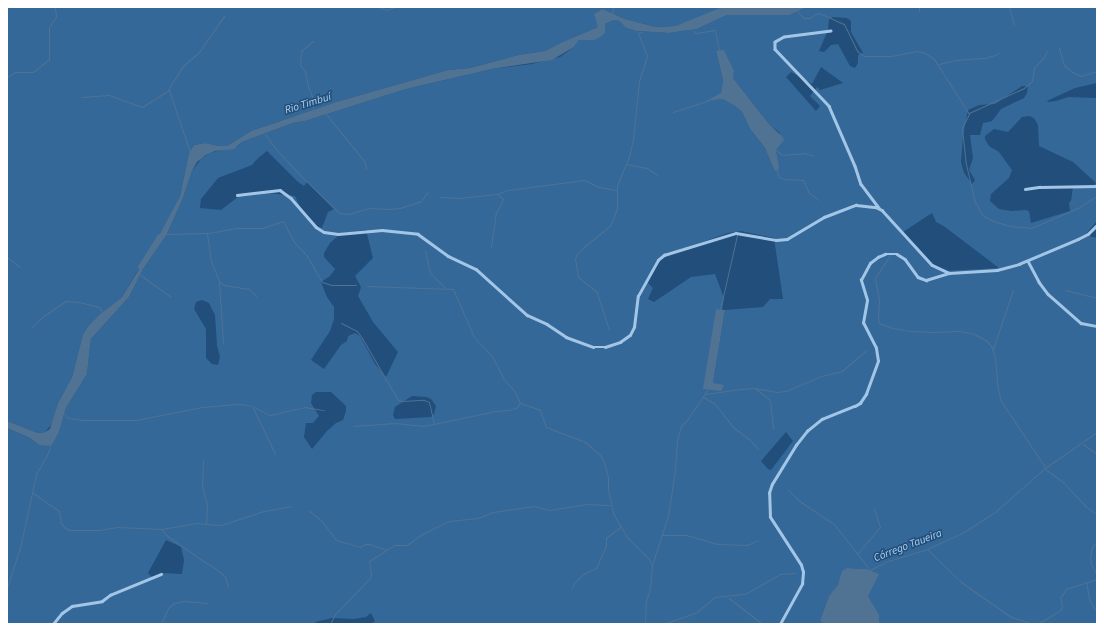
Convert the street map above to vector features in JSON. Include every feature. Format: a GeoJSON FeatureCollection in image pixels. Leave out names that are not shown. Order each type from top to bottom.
{"type":"FeatureCollection","features":[{"type":"Feature","properties":{"kind":"street"},"geometry":{"type":"LineString","coordinates":[[831,31],[784,37],[775,42],[775,49],[829,106],[855,166],[861,184],[880,209],[912,241],[932,265],[949,273]]}},
{"type":"Feature","properties":{"kind":"street"},"geometry":{"type":"LineString","coordinates":[[1024,189],[1040,187],[1097,186]]}},
{"type":"Feature","properties":{"kind":"street"},"geometry":{"type":"LineString","coordinates":[[237,195],[280,190],[291,198],[316,227],[324,232],[338,234],[382,230],[418,234],[448,256],[476,269],[527,314],[547,324],[566,337],[593,347],[605,347],[620,342],[630,335],[634,326],[638,296],[649,276],[664,255],[736,233],[776,240],[787,239],[824,217],[852,206],[861,205],[880,209]]}},
{"type":"Feature","properties":{"kind":"street"},"geometry":{"type":"LineString","coordinates":[[780,624],[802,584],[803,572],[801,565],[770,517],[769,493],[776,478],[807,431],[822,419],[860,403],[866,394],[877,367],[878,354],[862,323],[867,300],[861,283],[862,276],[870,263],[878,257],[891,254],[905,259],[918,277],[922,280],[930,280],[949,273],[997,270],[1028,261],[1083,236],[1097,225]]}},
{"type":"Feature","properties":{"kind":"street"},"geometry":{"type":"LineString","coordinates":[[1028,261],[1039,282],[1048,294],[1081,323],[1097,326]]}},
{"type":"Feature","properties":{"kind":"street"},"geometry":{"type":"LineString","coordinates":[[53,624],[62,613],[72,606],[102,601],[110,595],[161,574]]}},
{"type":"Feature","properties":{"kind":"shaded area"},"geometry":{"type":"Polygon","coordinates":[[[7,7],[723,7],[675,26],[656,27],[625,19],[603,9],[598,27],[545,51],[518,55],[470,68],[448,70],[336,102],[251,131],[227,146],[205,143],[194,145],[189,153],[180,196],[164,227],[122,297],[99,315],[89,325],[83,334],[72,377],[58,403],[53,423],[45,432],[38,433],[7,421],[7,7]]]}},
{"type":"Feature","properties":{"kind":"shaded area"},"geometry":{"type":"Polygon","coordinates":[[[722,7],[807,7],[790,15],[727,15],[697,29],[669,33],[636,31],[626,28],[618,20],[614,20],[605,24],[605,33],[602,36],[595,40],[579,40],[574,47],[552,60],[492,69],[406,89],[305,121],[293,123],[242,142],[234,149],[215,151],[206,155],[197,162],[192,171],[183,198],[166,236],[143,269],[129,297],[91,339],[87,374],[66,408],[59,432],[51,446],[39,445],[30,438],[7,428],[7,421],[38,433],[45,432],[50,429],[58,403],[72,377],[83,334],[89,325],[99,315],[122,297],[154,245],[180,196],[189,153],[194,145],[205,143],[227,146],[251,131],[336,102],[448,70],[470,68],[518,55],[545,51],[598,27],[594,14],[603,9],[625,19],[656,27],[675,26],[722,7]]]}},
{"type":"Feature","properties":{"kind":"shaded area"},"geometry":{"type":"Polygon","coordinates":[[[807,7],[1097,7],[1097,83],[1075,88],[1047,101],[1056,101],[1069,97],[1097,98],[1097,221],[1085,235],[1097,238],[1097,624],[879,624],[879,614],[868,596],[866,569],[847,568],[836,589],[829,596],[820,620],[823,624],[371,624],[375,621],[371,613],[366,617],[354,619],[332,618],[315,622],[316,624],[7,624],[7,428],[30,438],[39,445],[59,432],[66,408],[87,374],[91,339],[129,297],[143,269],[166,236],[183,198],[192,171],[201,159],[210,153],[238,146],[242,142],[293,123],[305,121],[406,89],[492,69],[532,64],[560,57],[574,47],[579,40],[595,40],[605,33],[605,24],[614,20],[618,20],[626,28],[636,31],[669,33],[697,29],[727,15],[790,15],[807,7]],[[833,17],[829,19],[828,30],[819,51],[824,52],[831,45],[838,44],[850,66],[855,68],[858,63],[858,55],[863,53],[851,32],[851,21],[847,18],[833,17]],[[716,51],[723,80],[721,94],[708,100],[722,99],[735,106],[742,112],[750,129],[765,148],[774,170],[779,165],[776,150],[783,140],[779,132],[770,125],[733,78],[716,51]],[[821,67],[812,84],[791,72],[786,77],[816,111],[820,106],[810,96],[817,87],[820,90],[843,83],[821,67]],[[1022,86],[995,104],[979,105],[968,110],[963,136],[961,162],[964,173],[972,184],[975,180],[969,170],[973,158],[970,135],[980,135],[983,123],[992,121],[1001,109],[1024,98],[1027,93],[1028,86],[1022,86]],[[1029,116],[1022,117],[1008,132],[994,129],[985,136],[985,139],[989,146],[999,152],[1012,170],[1009,178],[991,194],[990,201],[999,209],[1029,211],[1031,223],[1070,211],[1069,202],[1071,201],[1073,187],[1093,186],[1096,183],[1073,162],[1039,146],[1038,125],[1034,118],[1029,116]],[[267,151],[252,165],[218,178],[201,199],[200,208],[221,210],[243,193],[268,193],[295,196],[301,209],[315,225],[322,228],[328,212],[334,209],[307,182],[304,186],[298,182],[267,151]],[[932,213],[903,232],[933,264],[945,271],[999,268],[945,227],[936,222],[932,213]],[[366,230],[341,233],[330,243],[324,253],[324,257],[335,269],[330,276],[321,282],[327,297],[334,307],[334,319],[330,331],[311,360],[324,369],[341,345],[347,341],[348,336],[355,333],[360,336],[375,364],[386,377],[398,352],[373,322],[358,296],[361,287],[355,276],[373,258],[366,230]],[[741,231],[728,233],[663,256],[647,282],[653,288],[648,299],[654,302],[691,277],[715,274],[724,298],[722,310],[716,309],[713,383],[725,310],[763,307],[770,299],[783,299],[774,238],[741,231]],[[202,300],[196,302],[194,309],[206,329],[206,358],[212,364],[218,365],[220,357],[217,345],[215,315],[209,303],[202,300]],[[316,392],[312,395],[311,403],[319,416],[313,423],[306,423],[304,437],[312,449],[327,431],[336,423],[343,420],[346,406],[331,392],[316,392]],[[412,396],[395,407],[393,415],[395,419],[431,417],[434,414],[436,406],[431,399],[412,396]],[[786,432],[761,461],[768,469],[771,470],[793,441],[786,432]],[[166,540],[148,573],[153,578],[162,573],[182,574],[184,560],[181,547],[166,540]]]}},
{"type":"Feature","properties":{"kind":"shaded area"},"geometry":{"type":"Polygon","coordinates":[[[724,50],[734,71],[733,78],[770,125],[783,137],[784,140],[776,150],[779,165],[778,171],[774,170],[765,148],[750,129],[742,112],[735,106],[722,99],[706,101],[721,93],[723,80],[716,51],[724,50]]]}},
{"type":"Feature","properties":{"kind":"shaded area"},"geometry":{"type":"Polygon","coordinates":[[[716,309],[725,310],[713,383],[724,385],[721,391],[703,389],[716,309]]]}},
{"type":"Feature","properties":{"kind":"shaded area"},"geometry":{"type":"Polygon","coordinates":[[[847,568],[866,569],[879,574],[868,596],[879,614],[879,624],[823,624],[820,620],[829,596],[838,585],[842,571],[847,568]]]}},
{"type":"Feature","properties":{"kind":"waterway"},"geometry":{"type":"LineString","coordinates":[[7,77],[15,72],[33,72],[49,59],[49,27],[56,17],[55,7]]}},
{"type":"Feature","properties":{"kind":"waterway"},"geometry":{"type":"LineString","coordinates":[[379,7],[386,10],[395,7]]}},
{"type":"Feature","properties":{"kind":"waterway"},"geometry":{"type":"LineString","coordinates":[[518,7],[540,7]]}},
{"type":"Feature","properties":{"kind":"waterway"},"geometry":{"type":"LineString","coordinates":[[611,14],[614,7]]}},
{"type":"Feature","properties":{"kind":"waterway"},"geometry":{"type":"LineString","coordinates":[[1009,7],[1014,24]]}},
{"type":"Feature","properties":{"kind":"waterway"},"geometry":{"type":"LineString","coordinates":[[797,11],[804,18],[810,18],[819,13],[844,24],[857,51],[864,56],[891,56],[917,51],[925,53],[934,59],[969,114],[962,128],[966,164],[974,200],[982,215],[993,221],[1010,226],[1031,228],[1078,208],[1095,197]]}},
{"type":"Feature","properties":{"kind":"waterway"},"geometry":{"type":"LineString","coordinates":[[190,152],[169,90],[183,66],[199,52],[224,16]]}},
{"type":"Feature","properties":{"kind":"waterway"},"geometry":{"type":"LineString","coordinates":[[693,30],[696,33],[715,30],[719,51]]}},
{"type":"Feature","properties":{"kind":"waterway"},"geometry":{"type":"LineString","coordinates":[[609,330],[597,292],[578,277],[575,259],[576,255],[585,246],[610,226],[617,209],[617,186],[629,157],[633,139],[639,81],[647,56],[638,33],[642,32]]}},
{"type":"Feature","properties":{"kind":"waterway"},"geometry":{"type":"LineString","coordinates":[[313,41],[301,51],[300,65],[305,71],[308,87],[313,98],[313,109]]}},
{"type":"Feature","properties":{"kind":"waterway"},"geometry":{"type":"LineString","coordinates":[[1059,48],[1064,65],[1072,72],[1081,76],[1097,71]]}},
{"type":"Feature","properties":{"kind":"waterway"},"geometry":{"type":"LineString","coordinates":[[969,113],[1024,88],[1032,81],[1034,68],[1047,51]]}},
{"type":"Feature","properties":{"kind":"waterway"},"geometry":{"type":"LineString","coordinates":[[939,64],[955,60],[986,58],[1000,53]]}},
{"type":"Feature","properties":{"kind":"waterway"},"geometry":{"type":"LineString","coordinates":[[81,97],[109,95],[142,107],[169,90]]}},
{"type":"Feature","properties":{"kind":"waterway"},"geometry":{"type":"LineString","coordinates":[[673,112],[709,100]]}},
{"type":"Feature","properties":{"kind":"waterway"},"geometry":{"type":"LineString","coordinates":[[326,114],[365,162],[366,169]]}},
{"type":"Feature","properties":{"kind":"waterway"},"geometry":{"type":"LineString","coordinates":[[265,134],[275,148],[301,176],[339,213],[349,214],[369,208],[400,208],[421,201],[428,192]]}},
{"type":"Feature","properties":{"kind":"waterway"},"geometry":{"type":"LineString","coordinates":[[775,149],[782,155],[803,153],[814,156]]}},
{"type":"Feature","properties":{"kind":"waterway"},"geometry":{"type":"LineString","coordinates":[[626,164],[647,168],[659,176]]}},
{"type":"Feature","properties":{"kind":"waterway"},"geometry":{"type":"LineString","coordinates":[[777,171],[779,177],[784,179],[803,180],[809,193],[819,200]]}},
{"type":"Feature","properties":{"kind":"waterway"},"geometry":{"type":"LineString","coordinates":[[439,197],[458,198],[497,194],[508,190],[584,180],[599,187],[616,190]]}},
{"type":"Feature","properties":{"kind":"waterway"},"geometry":{"type":"LineString","coordinates":[[491,247],[496,213],[503,199],[497,194]]}},
{"type":"Feature","properties":{"kind":"waterway"},"geometry":{"type":"LineString","coordinates":[[166,234],[208,233],[237,228],[262,228],[283,221],[294,242],[307,256],[322,282],[332,285],[356,285]]}},
{"type":"Feature","properties":{"kind":"waterway"},"geometry":{"type":"LineString","coordinates":[[207,233],[211,261],[219,281],[223,343]]}},
{"type":"Feature","properties":{"kind":"waterway"},"geometry":{"type":"LineString","coordinates":[[720,310],[737,235]]}},
{"type":"Feature","properties":{"kind":"waterway","name":"Rio Timbuí"},"geometry":{"type":"LineString","coordinates":[[140,267],[159,236]]}},
{"type":"Feature","properties":{"kind":"waterway"},"geometry":{"type":"LineString","coordinates":[[425,250],[430,273],[444,287]]}},
{"type":"Feature","properties":{"kind":"waterway"},"geometry":{"type":"LineString","coordinates":[[890,255],[875,278],[879,300],[879,323],[892,328],[912,331],[959,331],[974,334],[987,341],[991,346],[995,357],[998,389],[1001,401],[1045,467]]}},
{"type":"Feature","properties":{"kind":"waterway"},"geometry":{"type":"LineString","coordinates":[[7,257],[20,267]]}},
{"type":"Feature","properties":{"kind":"waterway"},"geometry":{"type":"LineString","coordinates":[[139,274],[171,297]]}},
{"type":"Feature","properties":{"kind":"waterway"},"geometry":{"type":"LineString","coordinates":[[220,282],[224,285],[249,289],[256,296]]}},
{"type":"Feature","properties":{"kind":"waterway"},"geometry":{"type":"LineString","coordinates":[[367,286],[453,289],[474,337],[492,356],[503,378],[515,392],[520,403],[540,410],[546,427],[585,442],[600,455],[604,462],[608,477],[608,489],[613,513],[627,537],[649,559],[652,565]]}},
{"type":"Feature","properties":{"kind":"waterway"},"geometry":{"type":"LineString","coordinates":[[993,349],[1013,290]]}},
{"type":"Feature","properties":{"kind":"waterway"},"geometry":{"type":"LineString","coordinates":[[1065,290],[1097,298]]}},
{"type":"Feature","properties":{"kind":"waterway"},"geometry":{"type":"LineString","coordinates":[[32,327],[45,315],[66,301],[79,302],[99,307],[103,313]]}},
{"type":"Feature","properties":{"kind":"waterway"},"geometry":{"type":"LineString","coordinates":[[341,323],[357,331],[398,400],[424,400],[429,402],[434,423]]}},
{"type":"Feature","properties":{"kind":"waterway"},"geometry":{"type":"LineString","coordinates":[[705,394],[754,388],[776,392],[786,391],[821,376],[842,371],[866,350]]}},
{"type":"Feature","properties":{"kind":"waterway"},"geometry":{"type":"LineString","coordinates":[[756,389],[770,400],[773,429]]}},
{"type":"Feature","properties":{"kind":"waterway"},"geometry":{"type":"LineString","coordinates":[[645,624],[646,601],[650,589],[652,565],[668,516],[675,470],[677,440],[681,426],[687,420],[707,390]]}},
{"type":"Feature","properties":{"kind":"waterway"},"geometry":{"type":"LineString","coordinates":[[703,397],[715,404],[733,427],[749,439],[758,449]]}},
{"type":"Feature","properties":{"kind":"waterway"},"geometry":{"type":"LineString","coordinates":[[353,426],[395,423],[424,426],[495,411],[509,410],[516,408],[520,403]]}},
{"type":"Feature","properties":{"kind":"waterway"},"geometry":{"type":"LineString","coordinates":[[64,414],[68,418],[83,420],[136,420],[202,407],[240,404],[252,406],[270,415],[304,407],[324,410]]}},
{"type":"Feature","properties":{"kind":"waterway"},"geometry":{"type":"LineString","coordinates":[[253,408],[275,454]]}},
{"type":"Feature","properties":{"kind":"waterway","name":"Córrego Taueira"},"geometry":{"type":"LineString","coordinates":[[870,570],[888,561],[927,549],[964,532],[996,511],[1045,468],[1097,432]]}},
{"type":"Feature","properties":{"kind":"waterway"},"geometry":{"type":"LineString","coordinates":[[1083,444],[1097,454]]}},
{"type":"Feature","properties":{"kind":"waterway"},"geometry":{"type":"LineString","coordinates":[[7,588],[21,544],[36,474],[50,447]]}},
{"type":"Feature","properties":{"kind":"waterway"},"geometry":{"type":"LineString","coordinates":[[203,460],[202,486],[207,505],[206,524]]}},
{"type":"Feature","properties":{"kind":"waterway"},"geometry":{"type":"LineString","coordinates":[[1045,469],[1063,482],[1085,506],[1095,513]]}},
{"type":"Feature","properties":{"kind":"waterway"},"geometry":{"type":"LineString","coordinates":[[788,490],[801,502],[834,524],[869,569]]}},
{"type":"Feature","properties":{"kind":"waterway"},"geometry":{"type":"LineString","coordinates":[[33,493],[59,511],[61,523],[69,530],[100,530],[117,527],[162,529],[196,523],[221,525],[264,511],[292,506]]}},
{"type":"Feature","properties":{"kind":"waterway"},"geometry":{"type":"LineString","coordinates":[[330,624],[335,614],[370,578],[371,574],[369,561],[395,545],[407,545],[422,534],[449,521],[478,518],[493,512],[534,506],[549,510],[588,504],[610,505]]}},
{"type":"Feature","properties":{"kind":"waterway"},"geometry":{"type":"LineString","coordinates":[[858,553],[880,527],[874,508]]}},
{"type":"Feature","properties":{"kind":"waterway"},"geometry":{"type":"LineString","coordinates":[[309,511],[321,520],[336,540],[360,547],[365,544],[369,544],[387,550]]}},
{"type":"Feature","properties":{"kind":"waterway"},"geometry":{"type":"LineString","coordinates":[[572,588],[574,583],[583,574],[596,568],[606,546],[606,538],[620,527]]}},
{"type":"Feature","properties":{"kind":"waterway"},"geometry":{"type":"LineString","coordinates":[[162,529],[166,535],[225,576],[228,587]]}},
{"type":"Feature","properties":{"kind":"waterway"},"geometry":{"type":"LineString","coordinates":[[662,535],[686,535],[717,544],[747,545],[758,540]]}},
{"type":"Feature","properties":{"kind":"waterway"},"geometry":{"type":"LineString","coordinates":[[1097,541],[1092,547],[1090,557],[1091,564],[1097,575]]}},
{"type":"Feature","properties":{"kind":"waterway"},"geometry":{"type":"LineString","coordinates":[[928,550],[961,582],[1011,617],[1031,623],[1039,623],[1061,610],[1062,605],[1060,598],[1066,589],[1097,579]]}},
{"type":"Feature","properties":{"kind":"waterway"},"geometry":{"type":"LineString","coordinates":[[663,624],[697,612],[715,597],[745,594],[780,574],[795,573]]}},
{"type":"Feature","properties":{"kind":"waterway"},"geometry":{"type":"LineString","coordinates":[[1086,582],[1090,602],[1097,612]]}},
{"type":"Feature","properties":{"kind":"waterway"},"geometry":{"type":"LineString","coordinates":[[729,598],[761,623]]}},
{"type":"Feature","properties":{"kind":"waterway"},"geometry":{"type":"LineString","coordinates":[[161,624],[168,608],[174,603],[184,601],[208,603]]}}]}
